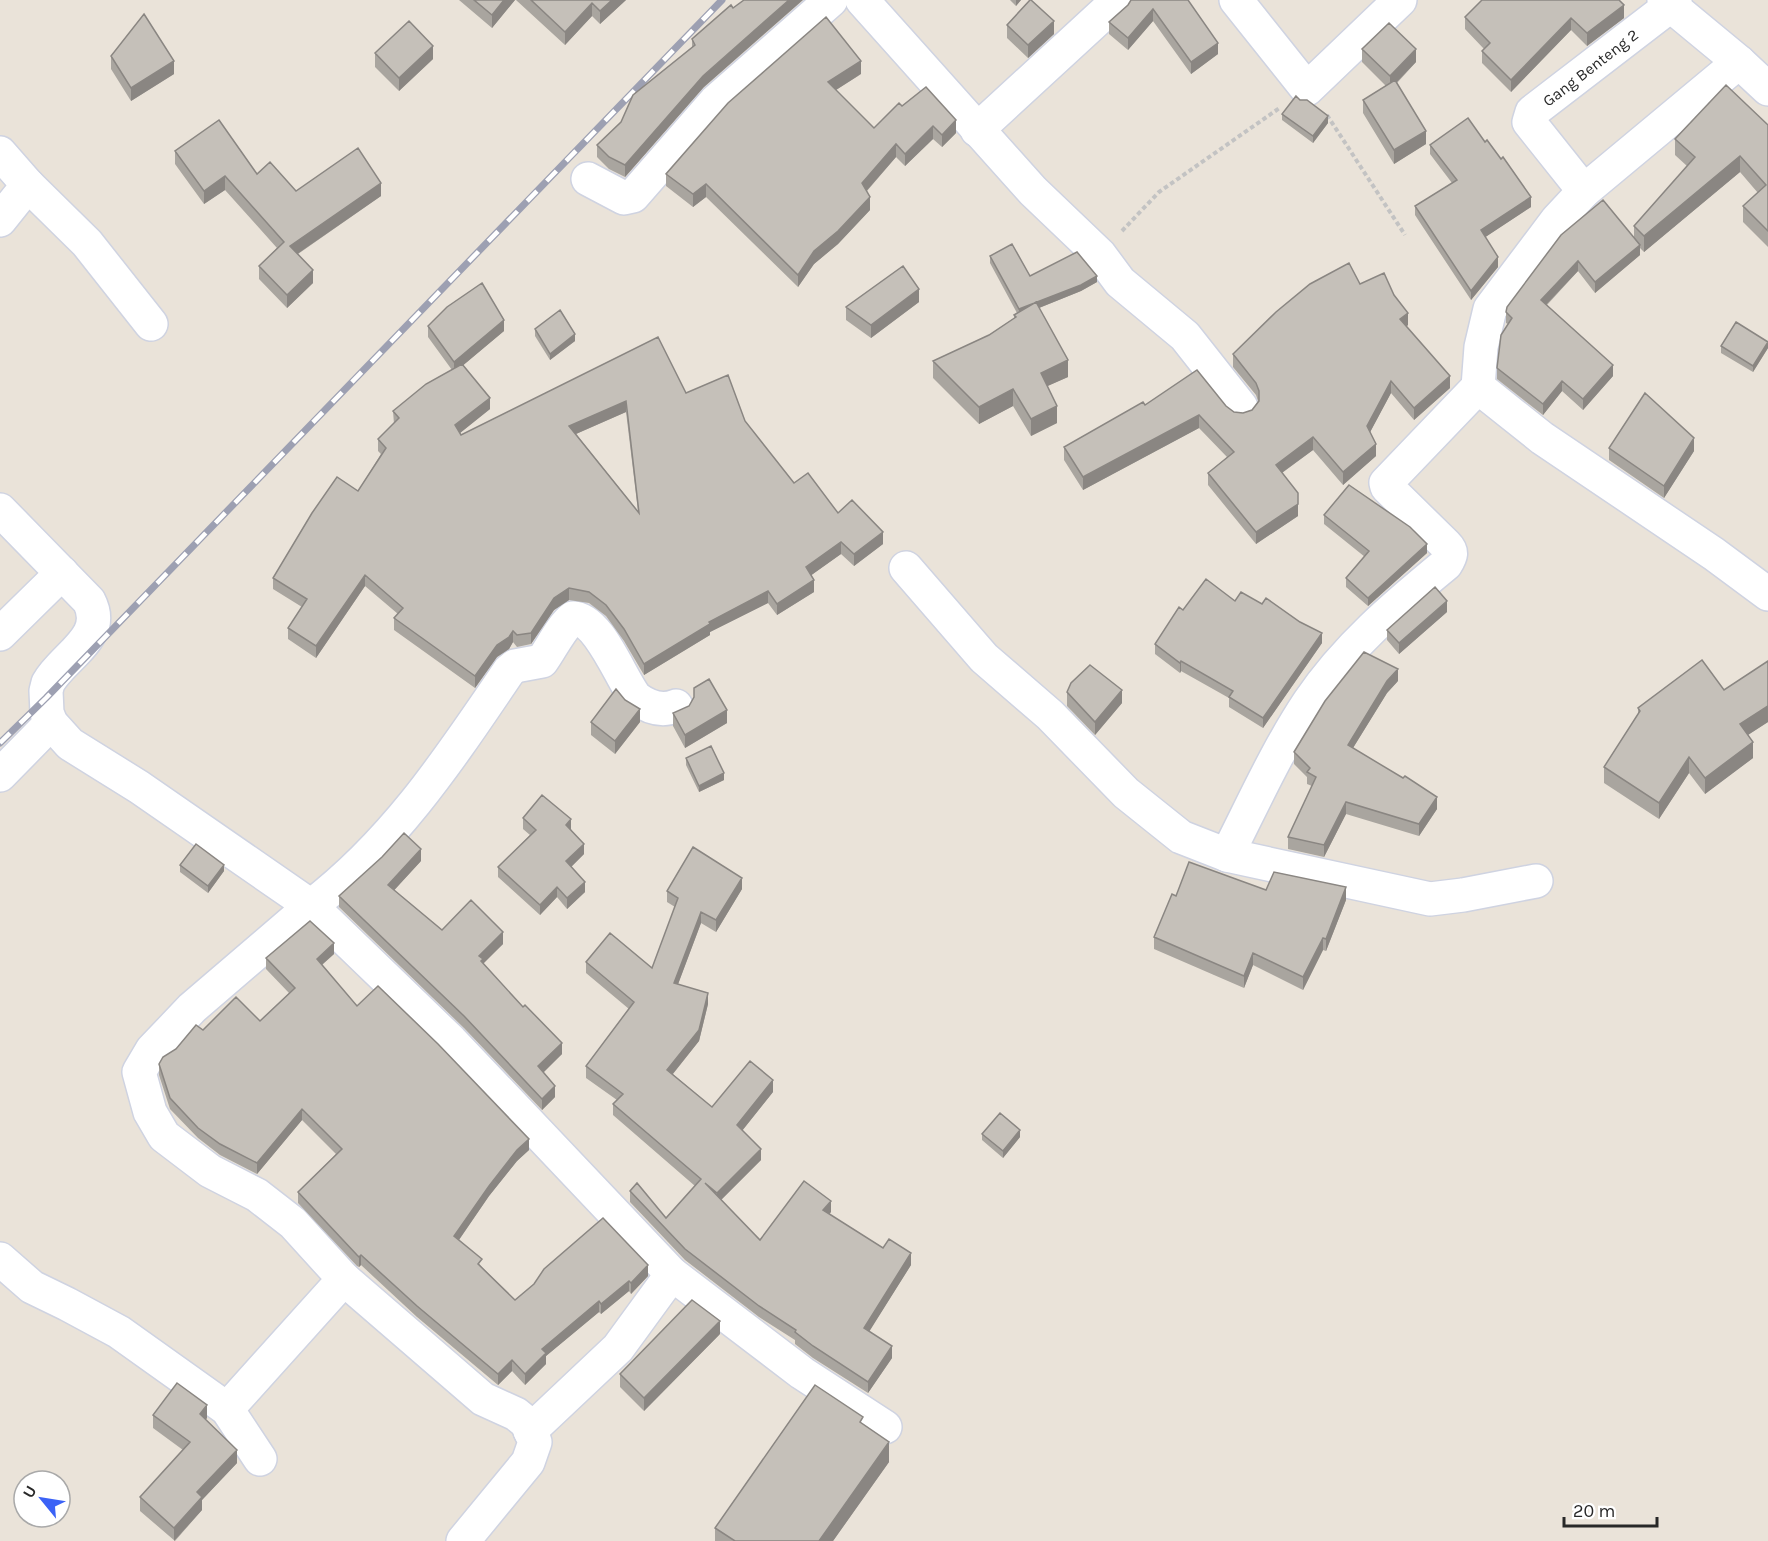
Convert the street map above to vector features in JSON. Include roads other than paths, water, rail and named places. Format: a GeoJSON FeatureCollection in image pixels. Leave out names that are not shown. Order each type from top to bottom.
{"type":"FeatureCollection","features":[{"type":"Feature","properties":{"kind":"street"},"geometry":{"type":"LineString","coordinates":[[588,179],[624,198],[633,196],[715,102],[831,0]]}},
{"type":"Feature","properties":{"kind":"street"},"geometry":{"type":"LineString","coordinates":[[862,0],[1033,191],[1100,255],[1120,282],[1185,336],[1241,406]]}},
{"type":"Feature","properties":{"kind":"street"},"geometry":{"type":"LineString","coordinates":[[1236,0],[1307,89],[1401,0]]}},
{"type":"Feature","properties":{"kind":"street"},"geometry":{"type":"LineString","coordinates":[[1670,2],[1768,89]]}},
{"type":"Feature","properties":{"kind":"street","name":"Gang Benteng 2"},"geometry":{"type":"LineString","coordinates":[[1584,191],[1529,122],[1530,117],[1541,105],[1670,2]]}},
{"type":"Feature","properties":{"kind":"street"},"geometry":{"type":"LineString","coordinates":[[977,130],[1114,3]]}},
{"type":"Feature","properties":{"kind":"street"},"geometry":{"type":"LineString","coordinates":[[1227,855],[1308,703],[1335,667],[1386,613],[1446,564],[1451,556],[1450,549],[1387,487],[1386,483],[1478,387],[1481,346],[1490,309],[1557,220],[1584,191],[1739,62]]}},
{"type":"Feature","properties":{"kind":"street"},"geometry":{"type":"LineString","coordinates":[[0,153],[28,185],[87,243],[151,324]]}},
{"type":"Feature","properties":{"kind":"street"},"geometry":{"type":"LineString","coordinates":[[0,220],[28,185]]}},
{"type":"Feature","properties":{"kind":"street"},"geometry":{"type":"LineString","coordinates":[[1478,387],[1542,438],[1714,554],[1768,594]]}},
{"type":"Feature","properties":{"kind":"street"},"geometry":{"type":"LineString","coordinates":[[0,510],[89,601],[94,609],[93,629],[48,683],[46,691],[47,712],[51,723],[70,744],[84,755],[139,787],[311,906],[403,992],[672,1274],[802,1373],[885,1427]]}},
{"type":"Feature","properties":{"kind":"street"},"geometry":{"type":"LineString","coordinates":[[906,568],[984,658],[1050,715],[1126,793],[1181,837],[1227,855],[1430,899],[1536,881]]}},
{"type":"Feature","properties":{"kind":"street"},"geometry":{"type":"LineString","coordinates":[[0,634],[62,573]]}},
{"type":"Feature","properties":{"kind":"street"},"geometry":{"type":"LineString","coordinates":[[463,1541],[528,1462],[535,1442],[527,1422],[516,1413],[483,1399],[344,1279],[293,1223],[257,1195],[210,1171],[164,1136],[150,1112],[139,1072],[152,1050],[192,1008],[354,872],[408,813],[446,764],[509,671],[515,666],[542,662],[564,627],[573,618],[583,620],[594,629],[636,698],[661,709],[676,706]]}},
{"type":"Feature","properties":{"kind":"street"},"geometry":{"type":"LineString","coordinates":[[0,775],[51,723]]}},
{"type":"Feature","properties":{"kind":"street"},"geometry":{"type":"LineString","coordinates":[[0,1260],[32,1287],[119,1332],[227,1409],[260,1459]]}},
{"type":"Feature","properties":{"kind":"street"},"geometry":{"type":"LineString","coordinates":[[530,1431],[618,1348],[672,1274]]}},
{"type":"Feature","properties":{"kind":"street"},"geometry":{"type":"LineString","coordinates":[[227,1409],[344,1279]]}},
{"type":"Feature","properties":{"kind":"railway"},"geometry":{"type":"LineString","coordinates":[[0,743],[722,0]]}}]}
